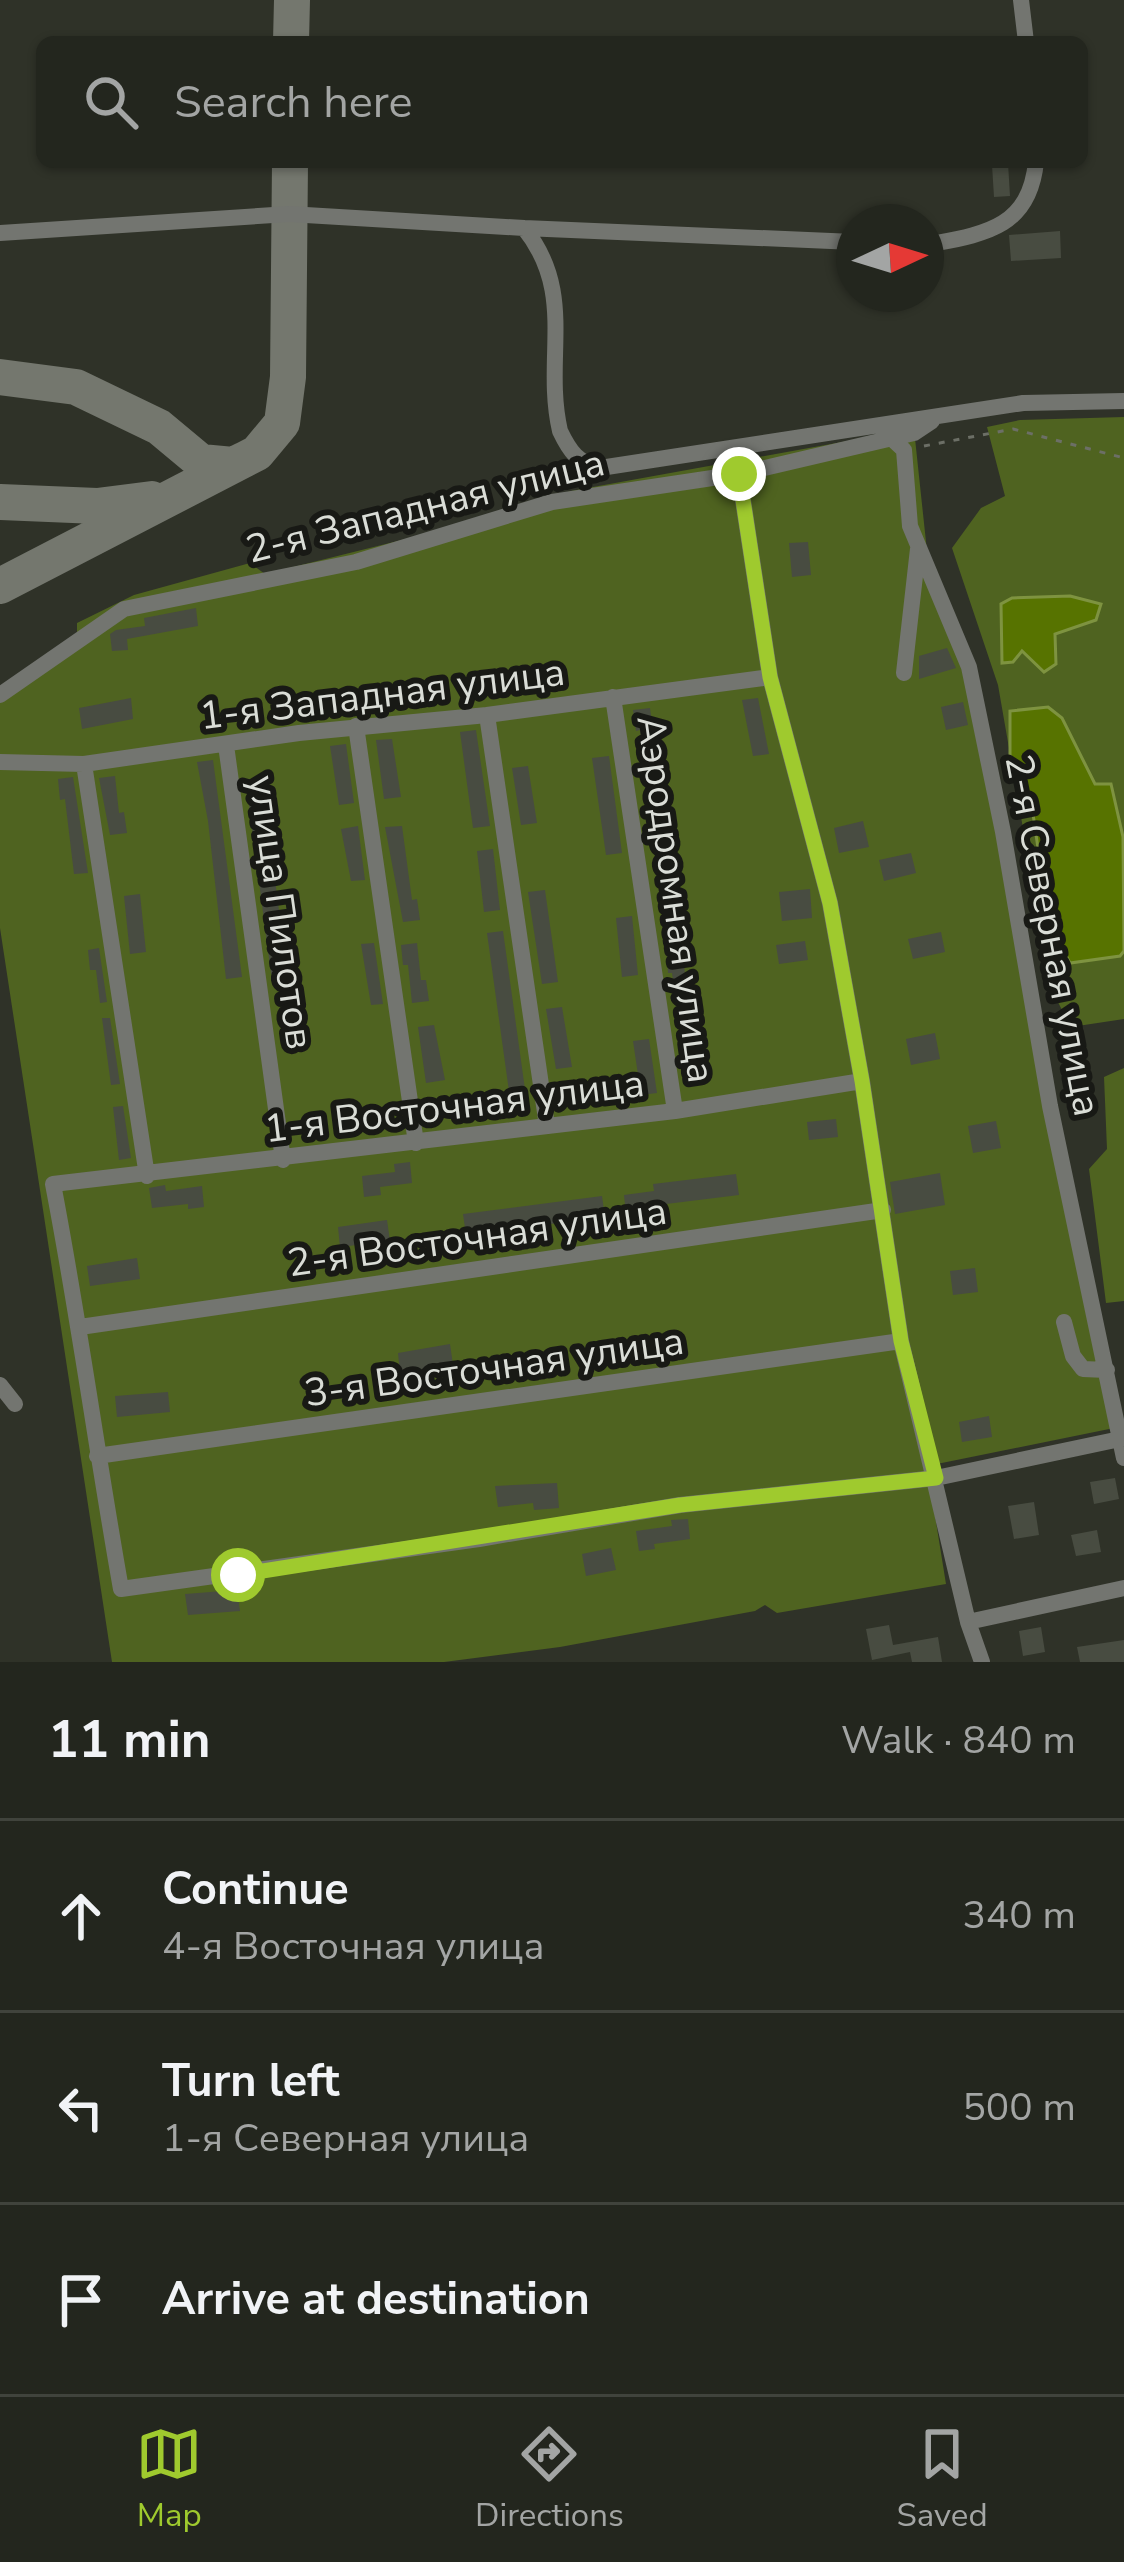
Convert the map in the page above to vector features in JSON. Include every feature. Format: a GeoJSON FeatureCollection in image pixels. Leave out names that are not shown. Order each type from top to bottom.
{"type":"FeatureCollection","features":[{"type":"Feature","properties":{"kind":"street"},"geometry":{"type":"LineString","coordinates":[[1021,0],[1025,36]]}},
{"type":"Feature","properties":{"kind":"street"},"geometry":{"type":"LineString","coordinates":[[944,240],[1012,219],[1033,192],[1035,168]]}},
{"type":"Feature","properties":{"kind":"street"},"geometry":{"type":"LineString","coordinates":[[0,233],[289,214],[836,241]]}},
{"type":"Feature","properties":{"kind":"street"},"geometry":{"type":"LineString","coordinates":[[524,228],[552,276],[556,415],[569,451],[584,464],[623,467],[1023,404],[1124,401]]}},
{"type":"Feature","properties":{"kind":"street","name":"2-я Западная улица"},"geometry":{"type":"LineString","coordinates":[[0,694],[124,609],[356,562],[552,502],[739,474],[914,433],[936,417]]}},
{"type":"Feature","properties":{"kind":"street"},"geometry":{"type":"LineString","coordinates":[[890,437],[904,450]]}},
{"type":"Feature","properties":{"kind":"street","name":"2-я Северная улица"},"geometry":{"type":"LineString","coordinates":[[904,450],[910,526],[969,667],[1050,1106],[1122,1449]]}},
{"type":"Feature","properties":{"kind":"street"},"geometry":{"type":"LineString","coordinates":[[739,474],[770,677],[830,903],[901,1341],[968,1622],[982,1662]]}},
{"type":"Feature","properties":{"kind":"street"},"geometry":{"type":"LineString","coordinates":[[904,673],[918,548]]}},
{"type":"Feature","properties":{"kind":"street","name":"1-я Западная улица"},"geometry":{"type":"LineString","coordinates":[[1,763],[84,764],[770,677]]}},
{"type":"Feature","properties":{"kind":"street","name":"Аэродромная улица"},"geometry":{"type":"LineString","coordinates":[[613,697],[675,1111]]}},
{"type":"Feature","properties":{"kind":"street"},"geometry":{"type":"LineString","coordinates":[[487,715],[547,1126]]}},
{"type":"Feature","properties":{"kind":"street"},"geometry":{"type":"LineString","coordinates":[[356,726],[416,1143]]}},
{"type":"Feature","properties":{"kind":"street","name":"улица Пилотов"},"geometry":{"type":"LineString","coordinates":[[226,745],[283,1160]]}},
{"type":"Feature","properties":{"kind":"street"},"geometry":{"type":"LineString","coordinates":[[84,764],[147,1176]]}},
{"type":"Feature","properties":{"kind":"street","name":"1-я Восточная улица"},"geometry":{"type":"LineString","coordinates":[[80,1327],[53,1184],[675,1111],[862,1081]]}},
{"type":"Feature","properties":{"kind":"street","name":"2-я Восточная улица"},"geometry":{"type":"LineString","coordinates":[[80,1327],[883,1210]]}},
{"type":"Feature","properties":{"kind":"street"},"geometry":{"type":"LineString","coordinates":[[1064,1322],[1073,1356],[1083,1369],[1107,1370]]}},
{"type":"Feature","properties":{"kind":"street"},"geometry":{"type":"LineString","coordinates":[[80,1327],[121,1589],[680,1505],[936,1478],[1122,1449]]}},
{"type":"Feature","properties":{"kind":"street","name":"3-я Восточная улица"},"geometry":{"type":"LineString","coordinates":[[97,1456],[901,1341]]}},
{"type":"Feature","properties":{"kind":"street"},"geometry":{"type":"LineString","coordinates":[[0,1385],[15,1404]]}},
{"type":"Feature","properties":{"kind":"street"},"geometry":{"type":"LineString","coordinates":[[968,1622],[1124,1588]]}},
{"type":"Feature","properties":{"kind":"path"},"geometry":{"type":"LineString","coordinates":[[904,450],[1013,429],[1124,458]]}},
{"type":"Feature","properties":{"kind":"shaded area"},"geometry":{"type":"Polygon","coordinates":[[[1124,417],[1124,1019],[1071,1027],[1051,989],[998,685],[952,548],[981,508],[1005,496],[987,427],[1020,420],[1124,417]]]}},
{"type":"Feature","properties":{"kind":"shaded area"},"geometry":{"type":"Polygon","coordinates":[[[914,429],[929,570],[969,673],[1119,1427],[927,1466],[946,1584],[777,1613],[765,1605],[755,1611],[560,1647],[444,1662],[112,1662],[0,928],[0,695],[77,642],[77,623],[134,595],[250,563],[265,574],[571,491],[914,429]]]}},
{"type":"Feature","properties":{"kind":"shaded area"},"geometry":{"type":"Polygon","coordinates":[[[1070,596],[1101,604],[1096,620],[1055,634],[1056,664],[1044,672],[1022,651],[1013,662],[1002,663],[1001,604],[1012,598],[1070,596]]]}},
{"type":"Feature","properties":{"kind":"shaded area"},"geometry":{"type":"Polygon","coordinates":[[[1048,707],[1062,718],[1095,784],[1111,784],[1123,837],[1124,951],[1120,956],[1070,963],[1057,939],[1032,807],[1010,755],[1010,711],[1048,707]]]}},
{"type":"Feature","properties":{"kind":"shaded area"},"geometry":{"type":"Polygon","coordinates":[[[1124,1068],[1124,1301],[1106,1303],[1089,1169],[1107,1149],[1104,1077],[1124,1068]]]}},
{"type":"Feature","properties":{"kind":"building"},"geometry":{"type":"Polygon","coordinates":[[[992,168],[1008,168],[1010,196],[994,197],[992,168]]]}},
{"type":"Feature","properties":{"kind":"building"},"geometry":{"type":"Polygon","coordinates":[[[1060,231],[1061,258],[1011,261],[1009,235],[1060,231]]]}},
{"type":"Feature","properties":{"kind":"building"},"geometry":{"type":"Polygon","coordinates":[[[808,542],[811,575],[792,577],[789,543],[808,542]]]}},
{"type":"Feature","properties":{"kind":"building"},"geometry":{"type":"Polygon","coordinates":[[[196,608],[198,626],[127,639],[128,650],[112,651],[110,634],[116,630],[145,626],[144,618],[196,608]]]}},
{"type":"Feature","properties":{"kind":"building"},"geometry":{"type":"Polygon","coordinates":[[[947,648],[956,668],[919,679],[919,656],[947,648]]]}},
{"type":"Feature","properties":{"kind":"building"},"geometry":{"type":"Polygon","coordinates":[[[131,698],[133,719],[82,729],[79,708],[131,698]]]}},
{"type":"Feature","properties":{"kind":"building"},"geometry":{"type":"Polygon","coordinates":[[[758,698],[769,754],[753,756],[742,700],[758,698]]]}},
{"type":"Feature","properties":{"kind":"building"},"geometry":{"type":"Polygon","coordinates":[[[963,702],[968,725],[946,730],[941,707],[963,702]]]}},
{"type":"Feature","properties":{"kind":"building"},"geometry":{"type":"Polygon","coordinates":[[[650,708],[669,844],[653,846],[640,730],[636,731],[633,710],[650,708]]]}},
{"type":"Feature","properties":{"kind":"building"},"geometry":{"type":"Polygon","coordinates":[[[476,730],[490,826],[473,828],[460,732],[476,730]]]}},
{"type":"Feature","properties":{"kind":"building"},"geometry":{"type":"Polygon","coordinates":[[[392,739],[401,797],[384,799],[376,740],[392,739]]]}},
{"type":"Feature","properties":{"kind":"building"},"geometry":{"type":"Polygon","coordinates":[[[346,744],[354,803],[339,805],[330,746],[346,744]]]}},
{"type":"Feature","properties":{"kind":"building"},"geometry":{"type":"Polygon","coordinates":[[[609,756],[622,853],[606,855],[592,758],[609,756]]]}},
{"type":"Feature","properties":{"kind":"building"},"geometry":{"type":"Polygon","coordinates":[[[213,760],[242,977],[226,979],[197,762],[213,760]]]}},
{"type":"Feature","properties":{"kind":"building"},"geometry":{"type":"Polygon","coordinates":[[[528,766],[537,823],[521,825],[512,768],[528,766]]]}},
{"type":"Feature","properties":{"kind":"building"},"geometry":{"type":"Polygon","coordinates":[[[115,776],[119,813],[124,812],[127,833],[110,835],[99,778],[115,776]]]}},
{"type":"Feature","properties":{"kind":"building"},"geometry":{"type":"Polygon","coordinates":[[[73,777],[88,873],[74,874],[65,799],[60,800],[58,779],[73,777]]]}},
{"type":"Feature","properties":{"kind":"building"},"geometry":{"type":"Polygon","coordinates":[[[264,795],[287,972],[271,974],[248,797],[264,795]]]}},
{"type":"Feature","properties":{"kind":"building"},"geometry":{"type":"Polygon","coordinates":[[[863,821],[869,847],[839,853],[834,828],[863,821]]]}},
{"type":"Feature","properties":{"kind":"building"},"geometry":{"type":"Polygon","coordinates":[[[358,826],[365,880],[351,881],[341,829],[358,826]]]}},
{"type":"Feature","properties":{"kind":"building"},"geometry":{"type":"Polygon","coordinates":[[[402,826],[412,900],[417,899],[420,920],[403,922],[385,827],[402,826]]]}},
{"type":"Feature","properties":{"kind":"building"},"geometry":{"type":"Polygon","coordinates":[[[493,849],[500,910],[484,912],[477,851],[493,849]]]}},
{"type":"Feature","properties":{"kind":"building"},"geometry":{"type":"Polygon","coordinates":[[[911,853],[916,873],[884,881],[879,860],[911,853]]]}},
{"type":"Feature","properties":{"kind":"building"},"geometry":{"type":"Polygon","coordinates":[[[810,889],[812,918],[782,921],[779,892],[810,889]]]}},
{"type":"Feature","properties":{"kind":"building"},"geometry":{"type":"Polygon","coordinates":[[[545,890],[558,982],[542,984],[528,892],[545,890]]]}},
{"type":"Feature","properties":{"kind":"building"},"geometry":{"type":"Polygon","coordinates":[[[140,894],[146,952],[130,954],[124,896],[140,894]]]}},
{"type":"Feature","properties":{"kind":"building"},"geometry":{"type":"Polygon","coordinates":[[[680,910],[686,989],[690,988],[699,1050],[683,1052],[672,973],[668,973],[664,911],[680,910]]]}},
{"type":"Feature","properties":{"kind":"building"},"geometry":{"type":"Polygon","coordinates":[[[632,916],[638,975],[622,977],[616,918],[632,916]]]}},
{"type":"Feature","properties":{"kind":"building"},"geometry":{"type":"Polygon","coordinates":[[[503,931],[528,1111],[512,1113],[487,933],[503,931]]]}},
{"type":"Feature","properties":{"kind":"building"},"geometry":{"type":"Polygon","coordinates":[[[941,932],[945,952],[913,959],[908,939],[941,932]]]}},
{"type":"Feature","properties":{"kind":"building"},"geometry":{"type":"Polygon","coordinates":[[[805,941],[808,960],[779,964],[776,945],[805,941]]]}},
{"type":"Feature","properties":{"kind":"building"},"geometry":{"type":"Polygon","coordinates":[[[374,943],[383,1004],[371,1005],[361,944],[374,943]]]}},
{"type":"Feature","properties":{"kind":"building"},"geometry":{"type":"Polygon","coordinates":[[[417,943],[429,1001],[412,1003],[401,945],[417,943]]]}},
{"type":"Feature","properties":{"kind":"building"},"geometry":{"type":"Polygon","coordinates":[[[99,948],[107,1002],[100,1003],[88,950],[99,948]]]}},
{"type":"Feature","properties":{"kind":"building"},"geometry":{"type":"Polygon","coordinates":[[[562,1007],[572,1067],[556,1069],[546,1009],[562,1007]]]}},
{"type":"Feature","properties":{"kind":"building"},"geometry":{"type":"Polygon","coordinates":[[[102,1018],[110,1018],[120,1084],[111,1085],[102,1018]]]}},
{"type":"Feature","properties":{"kind":"building"},"geometry":{"type":"Polygon","coordinates":[[[434,1025],[445,1080],[426,1083],[418,1027],[434,1025]]]}},
{"type":"Feature","properties":{"kind":"building"},"geometry":{"type":"Polygon","coordinates":[[[935,1033],[940,1059],[911,1065],[906,1039],[935,1033]]]}},
{"type":"Feature","properties":{"kind":"building"},"geometry":{"type":"Polygon","coordinates":[[[649,1039],[657,1093],[641,1095],[633,1041],[649,1039]]]}},
{"type":"Feature","properties":{"kind":"building"},"geometry":{"type":"Polygon","coordinates":[[[123,1106],[131,1158],[119,1160],[113,1107],[123,1106]]]}},
{"type":"Feature","properties":{"kind":"building"},"geometry":{"type":"Polygon","coordinates":[[[836,1119],[838,1137],[809,1140],[807,1122],[836,1119]]]}},
{"type":"Feature","properties":{"kind":"building"},"geometry":{"type":"Polygon","coordinates":[[[996,1121],[1001,1148],[973,1153],[968,1126],[996,1121]]]}},
{"type":"Feature","properties":{"kind":"building"},"geometry":{"type":"Polygon","coordinates":[[[410,1162],[412,1183],[380,1187],[381,1195],[364,1197],[362,1176],[395,1172],[394,1164],[410,1162]]]}},
{"type":"Feature","properties":{"kind":"building"},"geometry":{"type":"Polygon","coordinates":[[[940,1173],[945,1205],[895,1214],[890,1182],[940,1173]]]}},
{"type":"Feature","properties":{"kind":"building"},"geometry":{"type":"Polygon","coordinates":[[[736,1174],[739,1195],[642,1207],[643,1213],[626,1215],[624,1195],[654,1191],[653,1184],[736,1174]]]}},
{"type":"Feature","properties":{"kind":"building"},"geometry":{"type":"Polygon","coordinates":[[[165,1185],[166,1191],[202,1186],[204,1207],[152,1208],[149,1188],[165,1185]]]}},
{"type":"Feature","properties":{"kind":"building"},"geometry":{"type":"Polygon","coordinates":[[[602,1196],[605,1217],[466,1235],[463,1214],[602,1196]]]}},
{"type":"Feature","properties":{"kind":"building"},"geometry":{"type":"Polygon","coordinates":[[[387,1220],[390,1241],[340,1247],[338,1227],[387,1220]]]}},
{"type":"Feature","properties":{"kind":"building"},"geometry":{"type":"Polygon","coordinates":[[[137,1258],[140,1279],[90,1286],[87,1266],[137,1258]]]}},
{"type":"Feature","properties":{"kind":"building"},"geometry":{"type":"Polygon","coordinates":[[[975,1268],[978,1292],[953,1295],[950,1271],[975,1268]]]}},
{"type":"Feature","properties":{"kind":"building"},"geometry":{"type":"Polygon","coordinates":[[[450,1344],[453,1365],[400,1374],[398,1353],[450,1344]]]}},
{"type":"Feature","properties":{"kind":"building"},"geometry":{"type":"Polygon","coordinates":[[[168,1392],[170,1412],[117,1417],[115,1396],[168,1392]]]}},
{"type":"Feature","properties":{"kind":"building"},"geometry":{"type":"Polygon","coordinates":[[[989,1416],[992,1437],[962,1442],[959,1422],[989,1416]]]}},
{"type":"Feature","properties":{"kind":"building"},"geometry":{"type":"Polygon","coordinates":[[[1115,1478],[1119,1499],[1094,1504],[1090,1482],[1115,1478]]]}},
{"type":"Feature","properties":{"kind":"building"},"geometry":{"type":"Polygon","coordinates":[[[557,1483],[559,1508],[534,1510],[533,1503],[498,1507],[495,1486],[557,1483]]]}},
{"type":"Feature","properties":{"kind":"building"},"geometry":{"type":"Polygon","coordinates":[[[1034,1502],[1039,1535],[1014,1539],[1008,1506],[1034,1502]]]}},
{"type":"Feature","properties":{"kind":"building"},"geometry":{"type":"Polygon","coordinates":[[[688,1519],[690,1539],[639,1551],[636,1531],[688,1519]]]}},
{"type":"Feature","properties":{"kind":"building"},"geometry":{"type":"Polygon","coordinates":[[[1097,1530],[1101,1552],[1076,1556],[1071,1535],[1097,1530]]]}},
{"type":"Feature","properties":{"kind":"building"},"geometry":{"type":"Polygon","coordinates":[[[611,1548],[616,1570],[586,1576],[582,1554],[611,1548]]]}},
{"type":"Feature","properties":{"kind":"building"},"geometry":{"type":"Polygon","coordinates":[[[237,1590],[240,1611],[188,1615],[185,1594],[237,1590]]]}},
{"type":"Feature","properties":{"kind":"building"},"geometry":{"type":"Polygon","coordinates":[[[889,1625],[893,1645],[938,1637],[942,1662],[912,1662],[910,1652],[872,1660],[866,1629],[889,1625]]]}},
{"type":"Feature","properties":{"kind":"building"},"geometry":{"type":"Polygon","coordinates":[[[1041,1627],[1045,1652],[1023,1656],[1019,1631],[1041,1627]]]}},
{"type":"Feature","properties":{"kind":"building"},"geometry":{"type":"Polygon","coordinates":[[[1124,1640],[1124,1662],[1080,1662],[1077,1647],[1124,1640]]]}},
{"type":"Feature","properties":{"kind":"taxiway"},"geometry":{"type":"LineString","coordinates":[[291,36],[292,0]]}},
{"type":"Feature","properties":{"kind":"taxiway"},"geometry":{"type":"LineString","coordinates":[[0,586],[257,453],[282,423],[288,377],[290,168]]}},
{"type":"Feature","properties":{"kind":"taxiway"},"geometry":{"type":"LineString","coordinates":[[0,377],[76,387],[159,427],[201,462],[233,465],[243,460]]}},
{"type":"Feature","properties":{"kind":"taxiway"},"geometry":{"type":"LineString","coordinates":[[0,502],[97,506],[152,499]]}},
{"type":"Feature","properties":{"kind":"route"},"geometry":{"type":"LineString","coordinates":[[238,1575],[680,1505],[936,1478],[901,1341],[830,903],[770,677],[739,474]]}}]}
